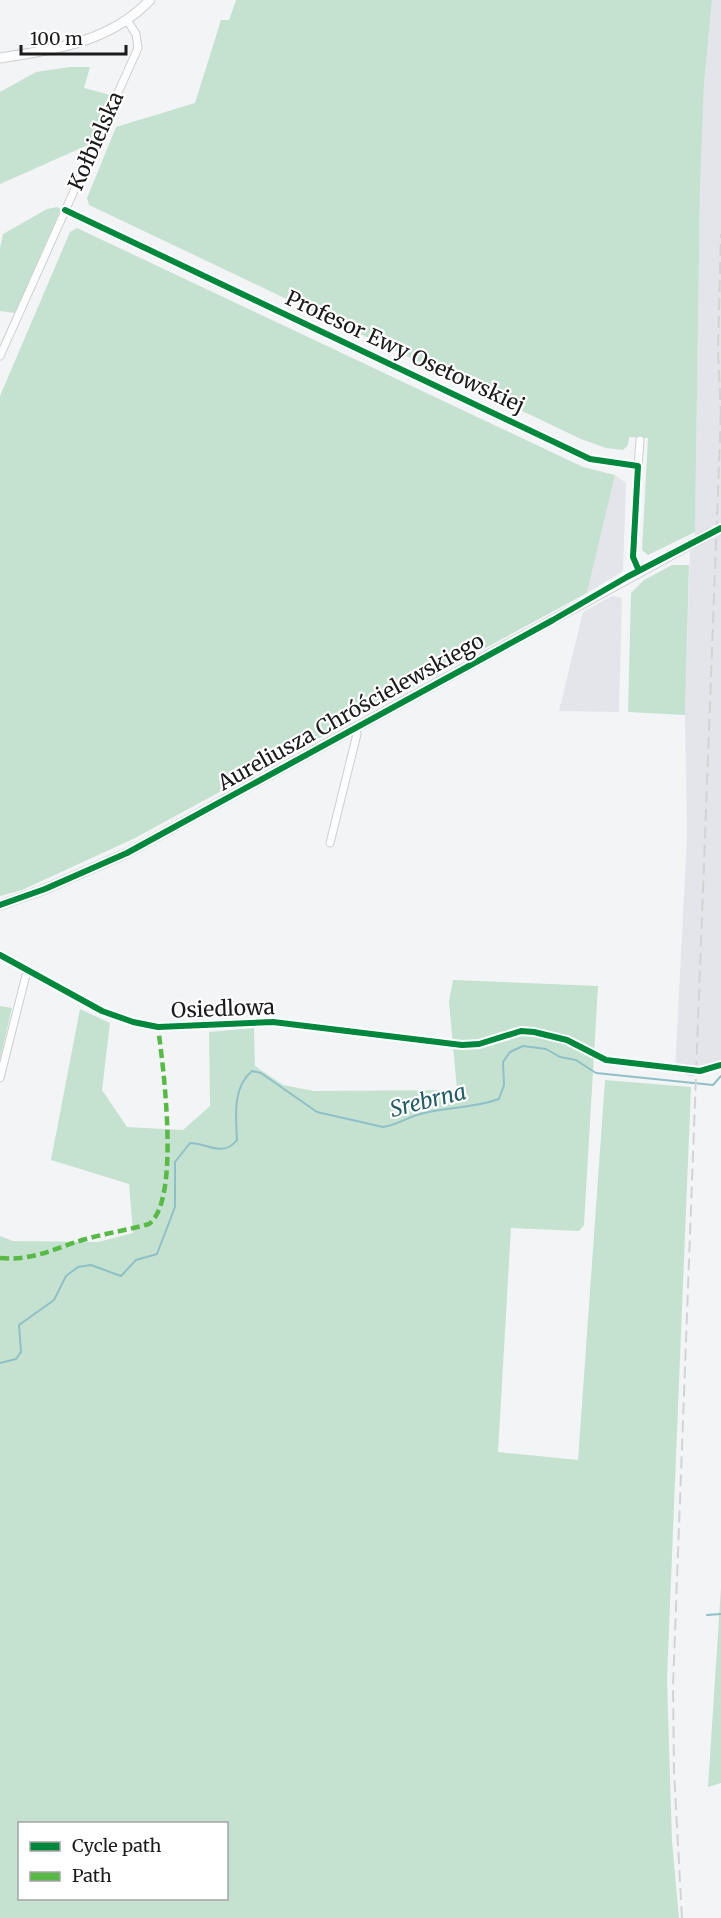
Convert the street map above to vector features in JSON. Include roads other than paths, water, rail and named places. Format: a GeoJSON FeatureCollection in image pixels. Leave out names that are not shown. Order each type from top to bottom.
{"type":"FeatureCollection","features":[{"type":"Feature","properties":{"kind":"street"},"geometry":{"type":"LineString","coordinates":[[0,58],[85,42],[127,20],[150,0]]}},
{"type":"Feature","properties":{"kind":"street","name":"Kołbielska"},"geometry":{"type":"LineString","coordinates":[[0,356],[138,48],[136,34],[127,20]]}},
{"type":"Feature","properties":{"kind":"street","name":"Profesor Ewy Osetowskiej"},"geometry":{"type":"LineString","coordinates":[[65,210],[590,459],[638,466]]}},
{"type":"Feature","properties":{"kind":"street"},"geometry":{"type":"LineString","coordinates":[[639,571],[633,556],[640,440]]}},
{"type":"Feature","properties":{"kind":"street","name":"Aureliusza Chróścielewskiego"},"geometry":{"type":"LineString","coordinates":[[0,905],[45,890],[127,853],[711,533]]}},
{"type":"Feature","properties":{"kind":"street","name":"Aureliusza Chróścielewskiego"},"geometry":{"type":"LineString","coordinates":[[330,843],[357,734],[354,728]]}},
{"type":"Feature","properties":{"kind":"street","name":"Osiedlowa"},"geometry":{"type":"LineString","coordinates":[[0,955],[102,1011],[133,1022],[158,1027],[273,1022],[462,1045],[479,1044],[521,1031],[567,1040],[606,1060],[700,1071],[721,1065]]}},
{"type":"Feature","properties":{"kind":"street"},"geometry":{"type":"LineString","coordinates":[[0,1078],[27,970]]}},
{"type":"Feature","properties":{"kind":"waterway","name":"Srebrna"},"geometry":{"type":"LineString","coordinates":[[0,1363],[16,1359],[21,1352],[19,1325],[54,1300],[66,1276],[78,1267],[91,1265],[121,1276],[136,1260],[157,1254],[175,1207],[175,1162],[190,1143],[220,1149],[232,1145],[237,1140],[238,1094],[252,1071],[261,1073],[317,1112],[383,1127],[424,1113],[499,1099],[504,1085],[503,1062],[510,1052],[523,1046],[546,1049],[560,1057],[576,1060],[596,1073],[713,1085],[721,1076]]}},
{"type":"Feature","properties":{"kind":"waterway"},"geometry":{"type":"LineString","coordinates":[[707,1615],[721,1614]]}},
{"type":"Feature","properties":{"kind":"tunnel"},"geometry":{"type":"LineString","coordinates":[[711,533],[721,528]]}},
{"type":"Feature","properties":{"kind":"railway"},"geometry":{"type":"LineString","coordinates":[[721,234],[718,350],[721,418]]}},
{"type":"Feature","properties":{"kind":"railway"},"geometry":{"type":"LineString","coordinates":[[682,1918],[674,1771],[673,1686],[721,411]]}}]}
